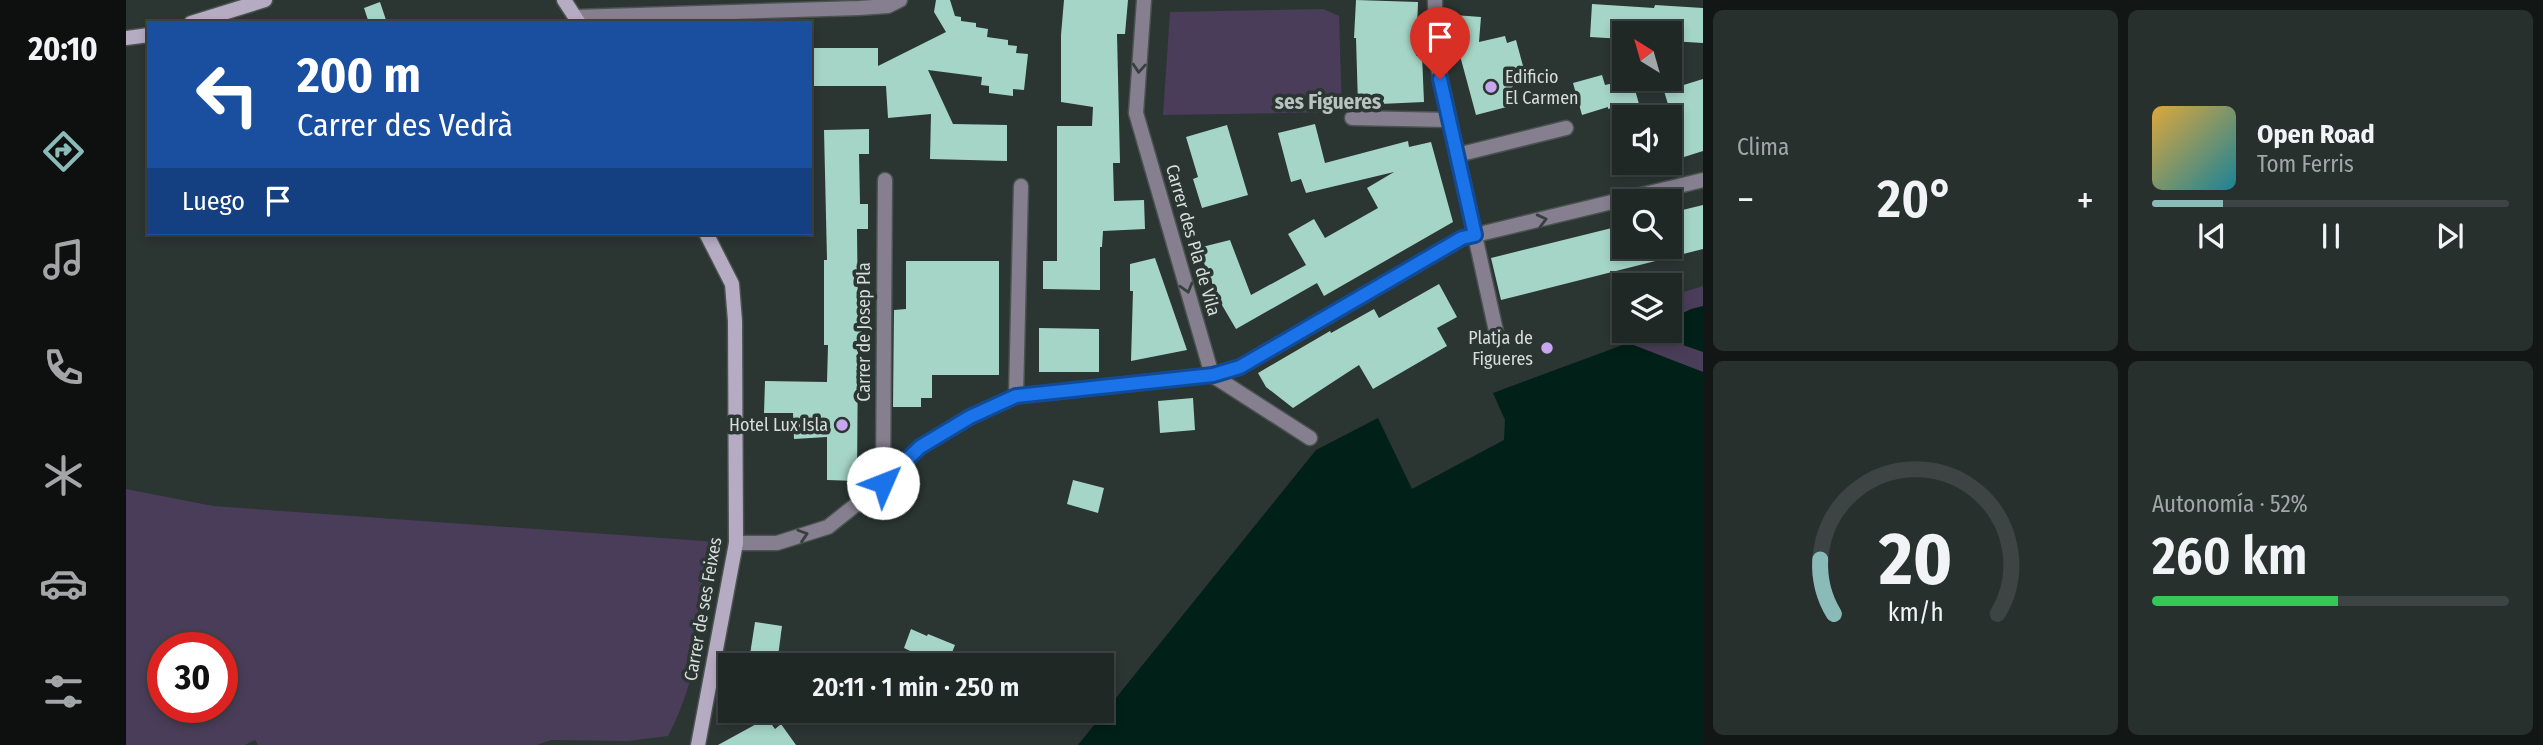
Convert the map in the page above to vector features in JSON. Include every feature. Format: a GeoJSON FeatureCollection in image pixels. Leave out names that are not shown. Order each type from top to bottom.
{"type":"FeatureCollection","features":[{"type":"Feature","properties":{"kind":"street"},"geometry":{"type":"LineString","coordinates":[[197,21],[265,0]]}},
{"type":"Feature","properties":{"kind":"street"},"geometry":{"type":"LineString","coordinates":[[564,0],[577,20],[859,8],[888,6],[900,0]]}},
{"type":"Feature","properties":{"kind":"street","name":"Carrer des Pla de Vila"},"geometry":{"type":"LineString","coordinates":[[1144,0],[1136,113],[1213,375]]}},
{"type":"Feature","properties":{"kind":"street"},"geometry":{"type":"LineString","coordinates":[[1435,0],[1436,58],[1496,331]]}},
{"type":"Feature","properties":{"kind":"street"},"geometry":{"type":"LineString","coordinates":[[126,38],[147,35]]}},
{"type":"Feature","properties":{"kind":"street"},"geometry":{"type":"LineString","coordinates":[[1352,118],[1449,120]]}},
{"type":"Feature","properties":{"kind":"street"},"geometry":{"type":"LineString","coordinates":[[1457,155],[1566,128]]}},
{"type":"Feature","properties":{"kind":"street","name":"Carrer de Josep Pla"},"geometry":{"type":"LineString","coordinates":[[883,483],[885,180]]}},
{"type":"Feature","properties":{"kind":"street"},"geometry":{"type":"LineString","coordinates":[[736,543],[777,543],[828,527],[883,483],[920,447],[970,417],[1016,396],[1213,375],[1240,367],[1462,238],[1703,180]]}},
{"type":"Feature","properties":{"kind":"street"},"geometry":{"type":"LineString","coordinates":[[1016,396],[1021,186]]}},
{"type":"Feature","properties":{"kind":"street","name":"Carrer de ses Feixes"},"geometry":{"type":"LineString","coordinates":[[698,745],[736,543],[735,321],[732,284],[707,235]]}},
{"type":"Feature","properties":{"kind":"street"},"geometry":{"type":"LineString","coordinates":[[1213,375],[1310,438]]}},
{"type":"Feature","properties":{"kind":"shaded area"},"geometry":{"type":"Polygon","coordinates":[[[1323,9],[1339,16],[1342,112],[1163,115],[1170,12],[1323,9]]]}},
{"type":"Feature","properties":{"kind":"shaded area"},"geometry":{"type":"Polygon","coordinates":[[[1703,286],[1703,372],[1634,345],[1682,343],[1682,292],[1703,286]]]}},
{"type":"Feature","properties":{"kind":"shaded area"},"geometry":{"type":"Polygon","coordinates":[[[1703,306],[1703,352],[1677,343],[1682,343],[1682,314],[1703,306]]]}},
{"type":"Feature","properties":{"kind":"shaded area"},"geometry":{"type":"Polygon","coordinates":[[[1628,343],[1703,372],[1703,745],[1078,745],[1096,723],[1114,723],[1114,700],[1316,450],[1378,418],[1412,489],[1504,440],[1505,420],[1493,393],[1628,343]]]}},
{"type":"Feature","properties":{"kind":"shaded area"},"geometry":{"type":"Polygon","coordinates":[[[126,489],[213,506],[718,542],[694,667],[668,736],[628,741],[551,740],[537,745],[258,745],[255,740],[245,745],[126,745],[126,489]]]}},
{"type":"Feature","properties":{"kind":"building"},"geometry":{"type":"Polygon","coordinates":[[[936,0],[950,0],[955,16],[961,17],[961,21],[976,23],[976,27],[988,29],[987,37],[1008,40],[1008,45],[1017,46],[1016,53],[1028,54],[1024,90],[1013,89],[1013,96],[989,93],[989,86],[981,85],[982,77],[928,70],[953,124],[1007,125],[1007,161],[930,159],[931,114],[888,118],[886,86],[812,86],[812,48],[878,48],[878,66],[946,32],[934,12],[936,0]]]}},
{"type":"Feature","properties":{"kind":"building"},"geometry":{"type":"Polygon","coordinates":[[[1064,0],[1128,0],[1125,34],[1117,34],[1120,163],[1113,163],[1114,201],[1144,200],[1145,229],[1103,231],[1100,247],[1100,290],[1043,289],[1043,261],[1057,261],[1057,126],[1092,126],[1093,107],[1061,102],[1064,0]]]}},
{"type":"Feature","properties":{"kind":"building"},"geometry":{"type":"Polygon","coordinates":[[[1356,0],[1418,2],[1416,56],[1422,55],[1424,102],[1358,105],[1354,38],[1356,0]]]}},
{"type":"Feature","properties":{"kind":"building"},"geometry":{"type":"Polygon","coordinates":[[[380,2],[386,21],[368,21],[364,8],[380,2]]]}},
{"type":"Feature","properties":{"kind":"building"},"geometry":{"type":"Polygon","coordinates":[[[1592,4],[1703,8],[1703,43],[1682,42],[1682,21],[1612,21],[1612,38],[1590,37],[1592,4]]]}},
{"type":"Feature","properties":{"kind":"building","name":"Edificio El Carmen"},"geometry":{"type":"Polygon","coordinates":[[[1454,15],[1481,17],[1479,42],[1505,36],[1507,43],[1516,40],[1523,66],[1508,70],[1518,104],[1476,115],[1455,37],[1452,36],[1454,15]]]}},
{"type":"Feature","properties":{"kind":"building"},"geometry":{"type":"Polygon","coordinates":[[[1602,75],[1605,85],[1612,83],[1612,91],[1635,91],[1639,104],[1612,105],[1612,108],[1582,115],[1573,83],[1602,75]]]}},
{"type":"Feature","properties":{"kind":"building"},"geometry":{"type":"Polygon","coordinates":[[[1703,79],[1703,151],[1684,157],[1682,105],[1668,105],[1664,91],[1682,91],[1682,85],[1703,79]]]}},
{"type":"Feature","properties":{"kind":"building"},"geometry":{"type":"Polygon","coordinates":[[[1315,124],[1325,163],[1408,141],[1409,147],[1431,142],[1453,222],[1324,296],[1317,283],[1236,329],[1219,300],[1198,248],[1230,240],[1251,295],[1306,265],[1288,234],[1314,219],[1325,238],[1378,208],[1367,188],[1394,172],[1306,193],[1301,179],[1291,182],[1278,133],[1315,124]]]}},
{"type":"Feature","properties":{"kind":"building"},"geometry":{"type":"Polygon","coordinates":[[[1227,125],[1248,195],[1202,208],[1193,179],[1198,177],[1186,137],[1227,125]]]}},
{"type":"Feature","properties":{"kind":"building"},"geometry":{"type":"Polygon","coordinates":[[[869,129],[869,154],[859,154],[860,204],[868,204],[868,229],[857,229],[858,320],[862,320],[861,346],[858,346],[857,481],[827,480],[827,437],[794,439],[793,413],[764,413],[765,381],[827,382],[828,345],[824,345],[824,260],[827,260],[824,130],[869,129]]]}},
{"type":"Feature","properties":{"kind":"building"},"geometry":{"type":"Polygon","coordinates":[[[1703,205],[1703,249],[1682,254],[1682,210],[1703,205]]]}},
{"type":"Feature","properties":{"kind":"building"},"geometry":{"type":"Polygon","coordinates":[[[1612,228],[1612,259],[1663,259],[1501,300],[1491,258],[1612,228]]]}},
{"type":"Feature","properties":{"kind":"building"},"geometry":{"type":"Polygon","coordinates":[[[1155,258],[1187,350],[1131,361],[1133,291],[1130,291],[1130,264],[1155,258]]]}},
{"type":"Feature","properties":{"kind":"building"},"geometry":{"type":"Polygon","coordinates":[[[906,261],[999,261],[999,375],[932,375],[932,398],[921,398],[921,407],[893,407],[894,310],[906,309],[906,261]]]}},
{"type":"Feature","properties":{"kind":"building"},"geometry":{"type":"Polygon","coordinates":[[[1439,284],[1457,317],[1437,328],[1447,346],[1373,389],[1359,365],[1293,408],[1266,387],[1258,373],[1374,309],[1379,318],[1439,284]]]}},
{"type":"Feature","properties":{"kind":"building"},"geometry":{"type":"Polygon","coordinates":[[[1039,328],[1099,329],[1099,372],[1039,372],[1039,328]]]}},
{"type":"Feature","properties":{"kind":"building"},"geometry":{"type":"Polygon","coordinates":[[[1193,398],[1195,430],[1160,433],[1158,401],[1193,398]]]}},
{"type":"Feature","properties":{"kind":"building"},"geometry":{"type":"Polygon","coordinates":[[[1073,480],[1104,488],[1098,513],[1067,504],[1073,480]]]}},
{"type":"Feature","properties":{"kind":"building"},"geometry":{"type":"Polygon","coordinates":[[[755,622],[782,626],[778,653],[750,653],[755,622]]]}},
{"type":"Feature","properties":{"kind":"building"},"geometry":{"type":"Polygon","coordinates":[[[911,629],[955,645],[952,653],[914,653],[904,648],[911,629]]]}},
{"type":"Feature","properties":{"kind":"building"},"geometry":{"type":"Polygon","coordinates":[[[758,723],[771,723],[775,729],[781,724],[796,745],[718,745],[758,723]]]}},
{"type":"Feature","properties":{"kind":"place","name":"Edificio El Carmen"},"geometry":{"type":"Point","coordinates":[1491,87]}},
{"type":"Feature","properties":{"kind":"place","name":"Platja de Figueres"},"geometry":{"type":"Point","coordinates":[1547,348]}},
{"type":"Feature","properties":{"kind":"place","name":"Hotel Lux Isla"},"geometry":{"type":"Point","coordinates":[842,425]}},
{"type":"Feature","properties":{"kind":"district","name":"ses Figueres"},"geometry":{"type":"Point","coordinates":[1328,102]}},
{"type":"Feature","properties":{"kind":"route"},"geometry":{"type":"LineString","coordinates":[[883,483],[920,447],[970,417],[1016,396],[1213,375],[1240,367],[1462,238],[1475,235],[1440,79]]}}]}
